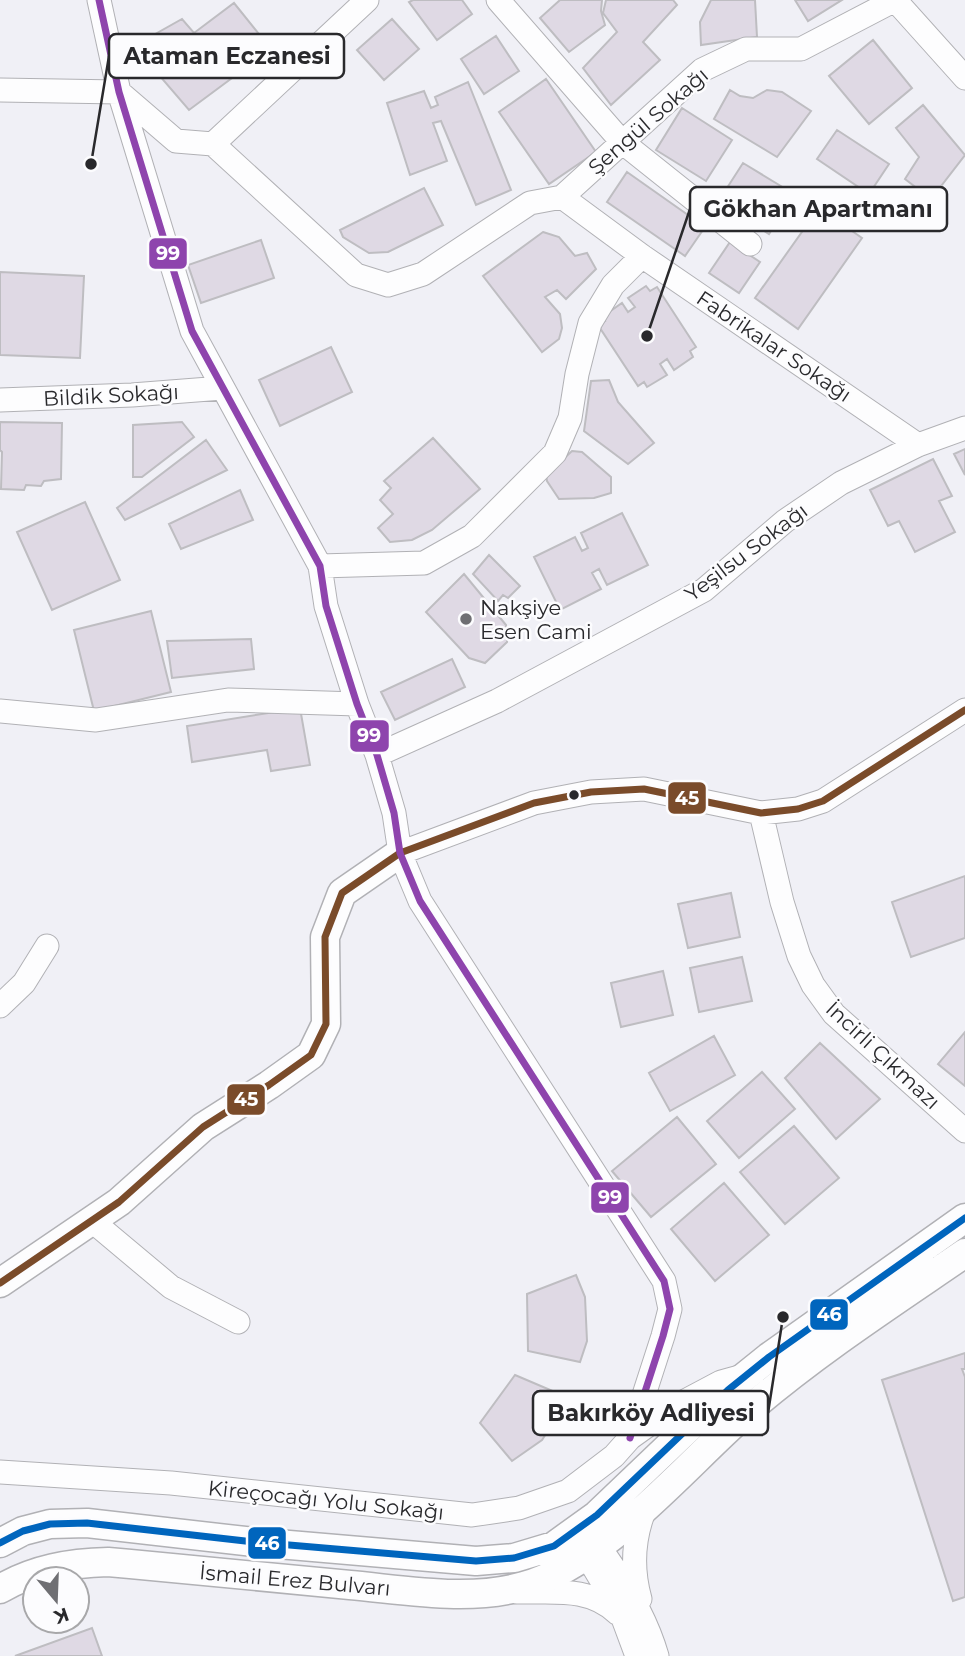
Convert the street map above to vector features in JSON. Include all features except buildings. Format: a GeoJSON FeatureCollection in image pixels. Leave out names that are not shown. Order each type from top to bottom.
{"type":"FeatureCollection","features":[{"type":"Feature","properties":{"kind":"street"},"geometry":{"type":"LineString","coordinates":[[99,0],[119,92],[191,331],[320,566],[326,606],[357,704],[377,755],[394,813],[400,853],[420,901],[664,1281],[670,1309],[629,1437]]}},
{"type":"Feature","properties":{"kind":"street"},"geometry":{"type":"LineString","coordinates":[[213,144],[367,0]]}},
{"type":"Feature","properties":{"kind":"street"},"geometry":{"type":"LineString","coordinates":[[498,0],[622,142],[750,244]]}},
{"type":"Feature","properties":{"kind":"street"},"geometry":{"type":"LineString","coordinates":[[895,0],[965,78]]}},
{"type":"Feature","properties":{"kind":"street","name":"Şengül Sokağı"},"geometry":{"type":"LineString","coordinates":[[562,197],[702,70],[746,49],[802,49],[895,0]]}},
{"type":"Feature","properties":{"kind":"street"},"geometry":{"type":"LineString","coordinates":[[0,90],[119,92],[176,141],[213,144],[356,275],[388,285],[423,274],[530,203],[562,197]]}},
{"type":"Feature","properties":{"kind":"street","name":"Fabrikalar Sokağı"},"geometry":{"type":"LineString","coordinates":[[562,197],[642,256],[918,445]]}},
{"type":"Feature","properties":{"kind":"street"},"geometry":{"type":"LineString","coordinates":[[320,566],[424,564],[472,536],[555,453],[570,418],[577,374],[590,323],[613,285],[642,256]]}},
{"type":"Feature","properties":{"kind":"street","name":"Bildik Sokağı"},"geometry":{"type":"LineString","coordinates":[[0,400],[132,395],[222,388]]}},
{"type":"Feature","properties":{"kind":"street","name":"Yeşilsu Sokağı"},"geometry":{"type":"LineString","coordinates":[[377,755],[497,701],[704,590],[796,514],[841,483],[918,445],[965,428]]}},
{"type":"Feature","properties":{"kind":"street"},"geometry":{"type":"LineString","coordinates":[[0,711],[96,720],[228,700],[357,704]]}},
{"type":"Feature","properties":{"kind":"street"},"geometry":{"type":"LineString","coordinates":[[0,1283],[119,1202],[203,1128],[311,1055],[326,1024],[325,937],[342,893],[400,853],[534,803],[591,792],[644,789],[761,813],[797,809],[823,802],[965,710]]}},
{"type":"Feature","properties":{"kind":"street","name":"İncirli Çıkmazı"},"geometry":{"type":"LineString","coordinates":[[761,813],[782,902],[799,956],[813,985],[834,1014],[965,1131]]}},
{"type":"Feature","properties":{"kind":"street"},"geometry":{"type":"LineString","coordinates":[[0,1006],[24,983],[47,946]]}},
{"type":"Feature","properties":{"kind":"street","name":"İsmail Erez Bulvarı"},"geometry":{"type":"LineString","coordinates":[[0,1589],[40,1571],[83,1563],[108,1562],[412,1591],[496,1592],[542,1580],[563,1570],[580,1544],[624,1490],[728,1390],[965,1218]]}},
{"type":"Feature","properties":{"kind":"street"},"geometry":{"type":"LineString","coordinates":[[92,1220],[171,1287],[238,1322]]}},
{"type":"Feature","properties":{"kind":"street","name":"İsmail Erez Bulvarı"},"geometry":{"type":"LineString","coordinates":[[0,1543],[23,1531],[50,1524],[87,1523],[254,1542],[476,1561],[514,1558],[554,1546],[580,1544],[646,1506],[771,1392],[834,1343],[965,1253]]}},
{"type":"Feature","properties":{"kind":"street"},"geometry":{"type":"LineString","coordinates":[[629,1437],[694,1395],[721,1382],[747,1375]]}},
{"type":"Feature","properties":{"kind":"street","name":"Kireçocağı Yolu Sokağı"},"geometry":{"type":"LineString","coordinates":[[0,1472],[171,1483],[472,1515],[519,1508],[568,1491],[614,1456],[629,1437]]}},
{"type":"Feature","properties":{"kind":"street"},"geometry":{"type":"LineString","coordinates":[[646,1506],[639,1522],[634,1565],[637,1588],[657,1656]]}},
{"type":"Feature","properties":{"kind":"street"},"geometry":{"type":"LineString","coordinates":[[580,1544],[607,1558],[622,1578],[648,1629]]}},
{"type":"Feature","properties":{"kind":"street"},"geometry":{"type":"LineString","coordinates":[[580,1544],[624,1619],[638,1656]]}},
{"type":"Feature","properties":{"kind":"street"},"geometry":{"type":"LineString","coordinates":[[496,1592],[580,1593],[597,1599],[624,1619]]}},
{"type":"Feature","properties":{"kind":"transit line","name":"99"},"geometry":{"type":"LineString","coordinates":[[99,0],[119,92],[192,331],[320,566],[326,606],[357,704],[377,755],[394,813],[400,853],[420,901],[664,1281],[670,1309],[630,1438]]}},
{"type":"Feature","properties":{"kind":"transit line","name":"45"},"geometry":{"type":"LineString","coordinates":[[0,1283],[119,1202],[203,1127],[311,1055],[326,1024],[325,937],[342,893],[400,853],[534,803],[591,792],[644,789],[761,813],[798,809],[823,801],[965,710]]}},
{"type":"Feature","properties":{"kind":"transit line","name":"46"},"geometry":{"type":"LineString","coordinates":[[0,1543],[23,1531],[50,1524],[87,1523],[254,1542],[476,1561],[514,1558],[554,1546],[597,1515],[728,1390],[769,1357],[965,1218]]}},
{"type":"Feature","properties":{"kind":"place","name":"Ataman Eczanesi"},"geometry":{"type":"Point","coordinates":[91,164]}},
{"type":"Feature","properties":{"kind":"place","name":"Gökhan Apartmanı"},"geometry":{"type":"Point","coordinates":[647,336]}},
{"type":"Feature","properties":{"kind":"place","name":"Nakşiye Esen Cami"},"geometry":{"type":"Point","coordinates":[466,619]}},
{"type":"Feature","properties":{"kind":"place","name":"Bakırköy Adliyesi"},"geometry":{"type":"Point","coordinates":[783,1317]}}]}
